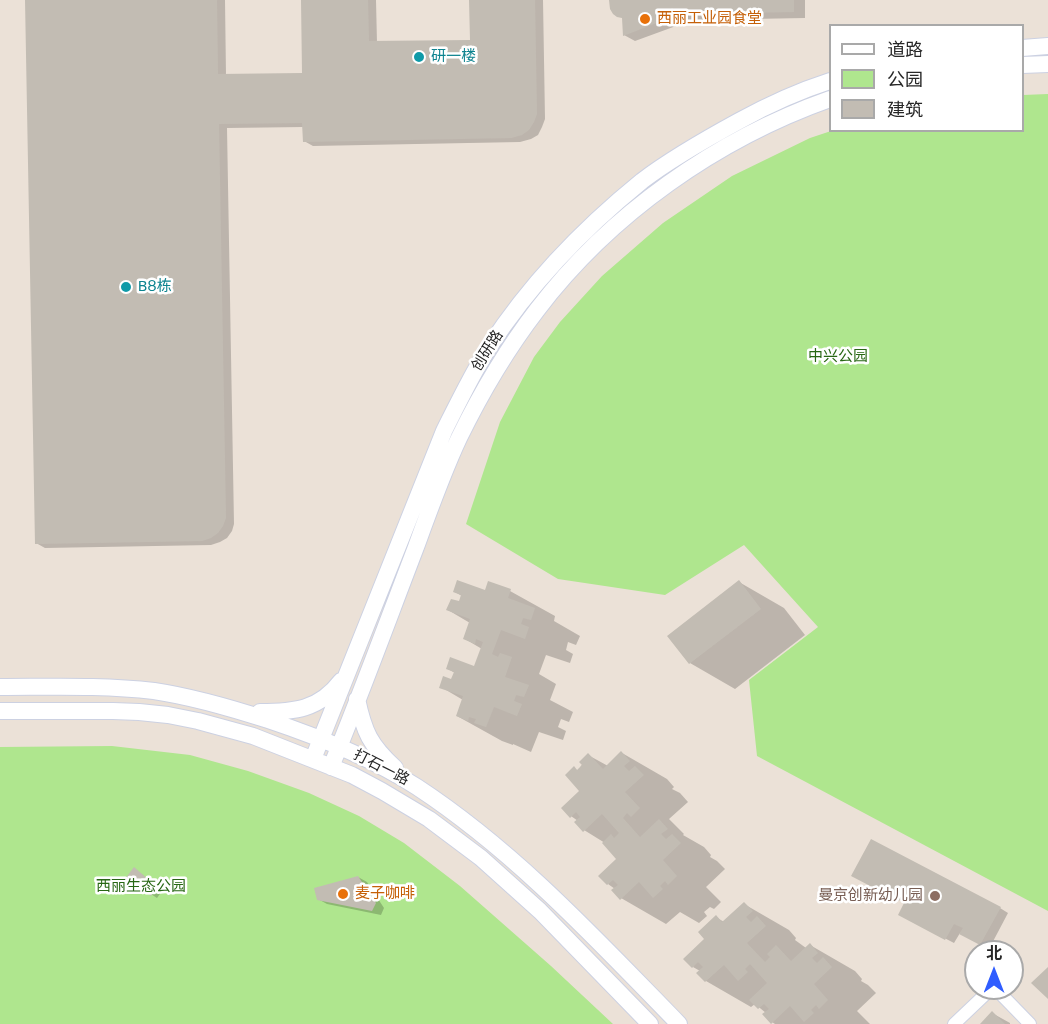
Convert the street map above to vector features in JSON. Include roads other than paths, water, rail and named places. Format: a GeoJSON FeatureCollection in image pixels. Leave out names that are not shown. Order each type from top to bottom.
{"type":"FeatureCollection","features":[{"type":"Feature","properties":{"kind":"main road"},"geometry":{"type":"LineString","coordinates":[[1024,48],[1048,46]]}},
{"type":"Feature","properties":{"kind":"main road"},"geometry":{"type":"LineString","coordinates":[[1024,65],[1048,64]]}},
{"type":"Feature","properties":{"kind":"main road","name":"创研路"},"geometry":{"type":"LineString","coordinates":[[313,759],[444,431],[489,348],[515,311],[568,248],[644,180],[717,132],[755,112],[829,82]]}},
{"type":"Feature","properties":{"kind":"main road","name":"创研路"},"geometry":{"type":"LineString","coordinates":[[331,767],[459,439],[508,351],[536,310],[600,241],[635,209],[678,176],[724,147],[763,127],[829,100]]}},
{"type":"Feature","properties":{"kind":"main road"},"geometry":{"type":"LineString","coordinates":[[245,712],[286,712],[315,704],[334,690],[349,671]]}},
{"type":"Feature","properties":{"kind":"main road","name":"打石一路"},"geometry":{"type":"LineString","coordinates":[[0,687],[154,691],[212,702],[321,739],[387,770],[416,786],[466,822],[529,874],[679,1024]]}},
{"type":"Feature","properties":{"kind":"main road"},"geometry":{"type":"LineString","coordinates":[[357,699],[365,731],[372,744],[416,786]]}},
{"type":"Feature","properties":{"kind":"main road","name":"打石一路"},"geometry":{"type":"LineString","coordinates":[[0,711],[139,711],[168,715],[253,736],[352,775],[429,819],[481,858],[540,911],[650,1024]]}},
{"type":"Feature","properties":{"kind":"street"},"geometry":{"type":"LineString","coordinates":[[954,1024],[980,1000]]}},
{"type":"Feature","properties":{"kind":"street"},"geometry":{"type":"LineString","coordinates":[[1005,1000],[1030,1024]]}},
{"type":"Feature","properties":{"kind":"place","name":"西丽工业园食堂"},"geometry":{"type":"Point","coordinates":[645,19]}},
{"type":"Feature","properties":{"kind":"place","name":"研一楼"},"geometry":{"type":"Point","coordinates":[419,57]}},
{"type":"Feature","properties":{"kind":"place","name":"B8栋"},"geometry":{"type":"Point","coordinates":[126,287]}},
{"type":"Feature","properties":{"kind":"place","name":"麦子咖啡"},"geometry":{"type":"Point","coordinates":[343,894]}},
{"type":"Feature","properties":{"kind":"place","name":"曼京创新幼儿园"},"geometry":{"type":"Point","coordinates":[935,896]}},
{"type":"Feature","properties":{"kind":"park label","name":"中兴公园"},"geometry":{"type":"Point","coordinates":[838,357]}},
{"type":"Feature","properties":{"kind":"park label","name":"西丽生态公园"},"geometry":{"type":"Point","coordinates":[141,887]}}]}
